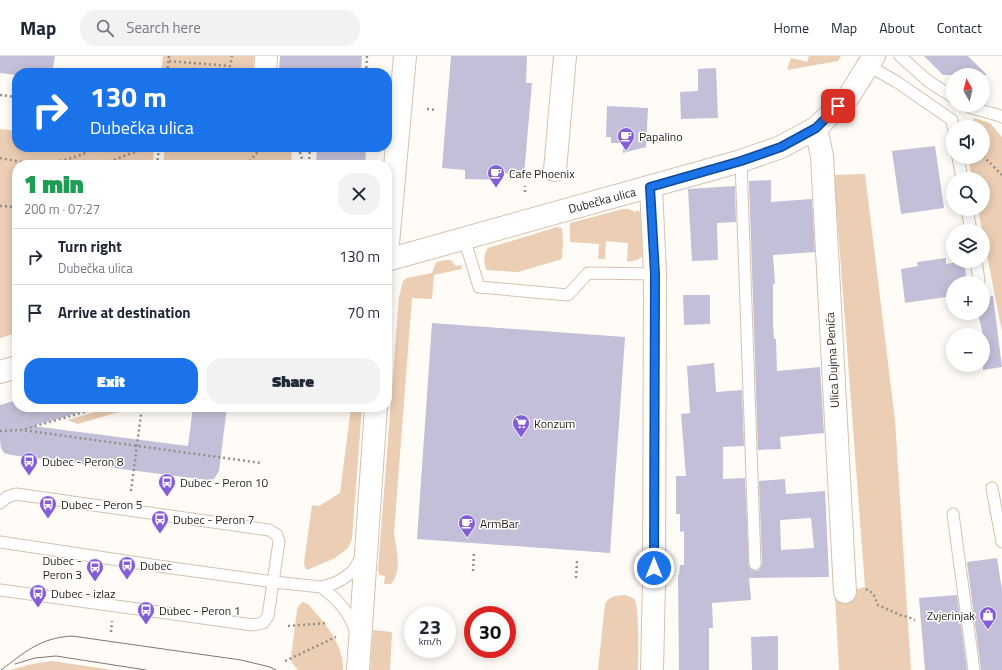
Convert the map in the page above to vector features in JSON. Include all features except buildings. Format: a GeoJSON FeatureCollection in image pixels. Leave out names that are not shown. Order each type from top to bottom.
{"type":"FeatureCollection","features":[{"type":"Feature","properties":{"kind":"street"},"geometry":{"type":"LineString","coordinates":[[265,68],[266,56]]}},
{"type":"Feature","properties":{"kind":"street"},"geometry":{"type":"LineString","coordinates":[[392,200],[405,56]]}},
{"type":"Feature","properties":{"kind":"street"},"geometry":{"type":"LineString","coordinates":[[555,170],[565,56]]}},
{"type":"Feature","properties":{"kind":"street","name":"Dubečka ulica"},"geometry":{"type":"LineString","coordinates":[[392,259],[741,161],[781,147],[816,128],[849,96],[872,61]]}},
{"type":"Feature","properties":{"kind":"street","name":"Ulica Dujma Penića"},"geometry":{"type":"LineString","coordinates":[[816,128],[822,156],[845,587]]}},
{"type":"Feature","properties":{"kind":"street"},"geometry":{"type":"LineString","coordinates":[[650,187],[655,274],[654,583],[652,670]]}},
{"type":"Feature","properties":{"kind":"street"},"geometry":{"type":"LineString","coordinates":[[0,372],[12,368]]}},
{"type":"Feature","properties":{"kind":"street"},"geometry":{"type":"LineString","coordinates":[[358,670],[376,412]]}},
{"type":"Feature","properties":{"kind":"lane"},"geometry":{"type":"LineString","coordinates":[[900,56],[928,81],[946,93]]}},
{"type":"Feature","properties":{"kind":"lane"},"geometry":{"type":"LineString","coordinates":[[872,61],[897,82],[952,120]]}},
{"type":"Feature","properties":{"kind":"lane"},"geometry":{"type":"LineString","coordinates":[[986,112],[1002,117]]}},
{"type":"Feature","properties":{"kind":"lane"},"geometry":{"type":"LineString","coordinates":[[741,161],[755,564]]}},
{"type":"Feature","properties":{"kind":"lane"},"geometry":{"type":"LineString","coordinates":[[464,238],[479,287],[568,295],[588,273],[655,274]]}},
{"type":"Feature","properties":{"kind":"lane"},"geometry":{"type":"LineString","coordinates":[[992,488],[1002,542]]}},
{"type":"Feature","properties":{"kind":"lane"},"geometry":{"type":"LineString","coordinates":[[0,503],[7,497],[16,494],[269,530],[277,535],[279,542],[268,616],[263,623],[253,625],[0,590]]}},
{"type":"Feature","properties":{"kind":"lane"},"geometry":{"type":"LineString","coordinates":[[953,514],[974,670]]}},
{"type":"Feature","properties":{"kind":"lane"},"geometry":{"type":"LineString","coordinates":[[0,542],[274,582],[321,587],[339,580],[353,570],[367,547]]}},
{"type":"Feature","properties":{"kind":"lane"},"geometry":{"type":"LineString","coordinates":[[321,587],[333,595],[344,607],[353,623],[360,648]]}},
{"type":"Feature","properties":{"kind":"path"},"geometry":{"type":"LineString","coordinates":[[168,68],[169,56]]}},
{"type":"Feature","properties":{"kind":"path"},"geometry":{"type":"LineString","coordinates":[[169,61],[230,66],[232,56]]}},
{"type":"Feature","properties":{"kind":"path"},"geometry":{"type":"LineString","coordinates":[[366,68],[367,56]]}},
{"type":"Feature","properties":{"kind":"path"},"geometry":{"type":"LineString","coordinates":[[0,95],[12,96]]}},
{"type":"Feature","properties":{"kind":"path"},"geometry":{"type":"LineString","coordinates":[[427,109],[436,110]]}},
{"type":"Feature","properties":{"kind":"path"},"geometry":{"type":"LineString","coordinates":[[59,160],[76,157],[88,152]]}},
{"type":"Feature","properties":{"kind":"path"},"geometry":{"type":"LineString","coordinates":[[113,160],[135,152]]}},
{"type":"Feature","properties":{"kind":"path"},"geometry":{"type":"LineString","coordinates":[[250,160],[258,152]]}},
{"type":"Feature","properties":{"kind":"path"},"geometry":{"type":"LineString","coordinates":[[0,158],[12,160]]}},
{"type":"Feature","properties":{"kind":"path"},"geometry":{"type":"LineString","coordinates":[[990,163],[1002,175]]}},
{"type":"Feature","properties":{"kind":"path"},"geometry":{"type":"LineString","coordinates":[[525,186],[525,192]]}},
{"type":"Feature","properties":{"kind":"path"},"geometry":{"type":"LineString","coordinates":[[0,206],[12,208]]}},
{"type":"Feature","properties":{"kind":"path"},"geometry":{"type":"LineString","coordinates":[[22,430],[85,412]]}},
{"type":"Feature","properties":{"kind":"path"},"geometry":{"type":"LineString","coordinates":[[131,491],[141,412]]}},
{"type":"Feature","properties":{"kind":"path"},"geometry":{"type":"LineString","coordinates":[[0,431],[22,430],[261,463]]}},
{"type":"Feature","properties":{"kind":"path"},"geometry":{"type":"LineString","coordinates":[[473,571],[474,553]]}},
{"type":"Feature","properties":{"kind":"path"},"geometry":{"type":"LineString","coordinates":[[576,578],[577,561]]}},
{"type":"Feature","properties":{"kind":"path"},"geometry":{"type":"LineString","coordinates":[[845,587],[864,587],[873,593],[878,605],[915,620]]}},
{"type":"Feature","properties":{"kind":"path"},"geometry":{"type":"LineString","coordinates":[[111,632],[112,618]]}},
{"type":"Feature","properties":{"kind":"path"},"geometry":{"type":"LineString","coordinates":[[288,626],[328,623]]}},
{"type":"Feature","properties":{"kind":"path"},"geometry":{"type":"LineString","coordinates":[[284,661],[336,637]]}},
{"type":"Feature","properties":{"kind":"shaded area"},"geometry":{"type":"Polygon","coordinates":[[[163,56],[254,56],[253,68],[162,68],[163,56]]]}},
{"type":"Feature","properties":{"kind":"shaded area"},"geometry":{"type":"Polygon","coordinates":[[[809,56],[841,56],[838,61],[787,70],[791,58],[807,62],[809,56]]]}},
{"type":"Feature","properties":{"kind":"shaded area"},"geometry":{"type":"Polygon","coordinates":[[[990,123],[1002,137],[1002,332],[990,268],[990,224],[981,224],[979,216],[990,216],[990,172],[971,172],[969,164],[990,164],[990,123]]]}},
{"type":"Feature","properties":{"kind":"shaded area"},"geometry":{"type":"Polygon","coordinates":[[[0,129],[12,130],[12,152],[154,152],[153,160],[12,160],[12,334],[0,338],[0,129]]]}},
{"type":"Feature","properties":{"kind":"shaded area"},"geometry":{"type":"Polygon","coordinates":[[[164,152],[291,152],[292,160],[164,160],[164,152]]]}},
{"type":"Feature","properties":{"kind":"shaded area"},"geometry":{"type":"Polygon","coordinates":[[[865,174],[895,420],[911,670],[839,670],[835,595],[865,587],[834,175],[865,174]]]}},
{"type":"Feature","properties":{"kind":"shaded area"},"geometry":{"type":"Polygon","coordinates":[[[623,209],[636,212],[638,210],[643,216],[646,252],[640,258],[633,261],[627,261],[628,243],[606,241],[605,259],[598,259],[599,244],[570,242],[570,223],[623,209]]]}},
{"type":"Feature","properties":{"kind":"shaded area"},"geometry":{"type":"Polygon","coordinates":[[[557,227],[562,228],[562,259],[518,272],[486,270],[484,259],[488,248],[557,227]]]}},
{"type":"Feature","properties":{"kind":"shaded area"},"geometry":{"type":"Polygon","coordinates":[[[451,260],[456,266],[461,265],[462,269],[434,275],[432,299],[412,298],[394,533],[398,566],[395,578],[391,584],[384,584],[385,576],[379,575],[378,569],[390,412],[392,412],[392,388],[399,297],[403,281],[407,278],[432,273],[436,262],[451,260]]]}},
{"type":"Feature","properties":{"kind":"shaded area"},"geometry":{"type":"Polygon","coordinates":[[[95,412],[119,412],[78,424],[68,420],[95,412]]]}},
{"type":"Feature","properties":{"kind":"shaded area"},"geometry":{"type":"Polygon","coordinates":[[[350,412],[362,412],[352,539],[348,548],[335,558],[307,570],[304,563],[312,505],[319,506],[340,493],[350,412]]]}},
{"type":"Feature","properties":{"kind":"shaded area"},"geometry":{"type":"Polygon","coordinates":[[[625,595],[633,598],[636,603],[638,621],[638,670],[598,670],[605,604],[611,597],[625,595]]]}},
{"type":"Feature","properties":{"kind":"shaded area"},"geometry":{"type":"Polygon","coordinates":[[[303,602],[308,604],[320,618],[337,642],[343,670],[298,670],[292,663],[291,658],[297,610],[299,605],[303,602]]]}},
{"type":"Feature","properties":{"kind":"shaded area"},"geometry":{"type":"Polygon","coordinates":[[[373,630],[392,632],[390,670],[370,670],[373,630]]]}},
{"type":"Feature","properties":{"kind":"shaded area"},"geometry":{"type":"Polygon","coordinates":[[[52,661],[112,670],[10,670],[32,664],[52,661]]]}},
{"type":"Feature","properties":{"kind":"tram line"},"geometry":{"type":"LineString","coordinates":[[1,670],[26,652],[42,643],[61,637],[72,636],[241,660],[270,667],[276,670]]}},
{"type":"Feature","properties":{"kind":"tram line"},"geometry":{"type":"LineString","coordinates":[[15,664],[35,658],[56,656],[146,670]]}},
{"type":"Feature","properties":{"kind":"place","name":"Papalino"},"geometry":{"type":"Point","coordinates":[626,151]}},
{"type":"Feature","properties":{"kind":"place","name":"Cafe Phoenix"},"geometry":{"type":"Point","coordinates":[496,188]}},
{"type":"Feature","properties":{"kind":"place","name":"Konzum"},"geometry":{"type":"Point","coordinates":[521,438]}},
{"type":"Feature","properties":{"kind":"place","name":"Dubec - Peron 8"},"geometry":{"type":"Point","coordinates":[29,476]}},
{"type":"Feature","properties":{"kind":"place","name":"Dubec - Peron 10"},"geometry":{"type":"Point","coordinates":[167,497]}},
{"type":"Feature","properties":{"kind":"place","name":"Dubec - Peron 5"},"geometry":{"type":"Point","coordinates":[48,519]}},
{"type":"Feature","properties":{"kind":"place","name":"Dubec - Peron 7"},"geometry":{"type":"Point","coordinates":[160,534]}},
{"type":"Feature","properties":{"kind":"place","name":"ArmBar"},"geometry":{"type":"Point","coordinates":[467,538]}},
{"type":"Feature","properties":{"kind":"place","name":"Dubec"},"geometry":{"type":"Point","coordinates":[127,580]}},
{"type":"Feature","properties":{"kind":"place","name":"Dubec - Peron 3"},"geometry":{"type":"Point","coordinates":[95,582]}},
{"type":"Feature","properties":{"kind":"place","name":"Dubec - izlaz"},"geometry":{"type":"Point","coordinates":[38,608]}},
{"type":"Feature","properties":{"kind":"place","name":"Dubec - Peron 1"},"geometry":{"type":"Point","coordinates":[146,625]}},
{"type":"Feature","properties":{"kind":"place","name":"Zvjerinjak"},"geometry":{"type":"Point","coordinates":[988,630]}},
{"type":"Feature","properties":{"kind":"route"},"geometry":{"type":"LineString","coordinates":[[654,568],[655,274],[650,187],[741,161],[781,147],[816,128],[838,106]]}}]}
